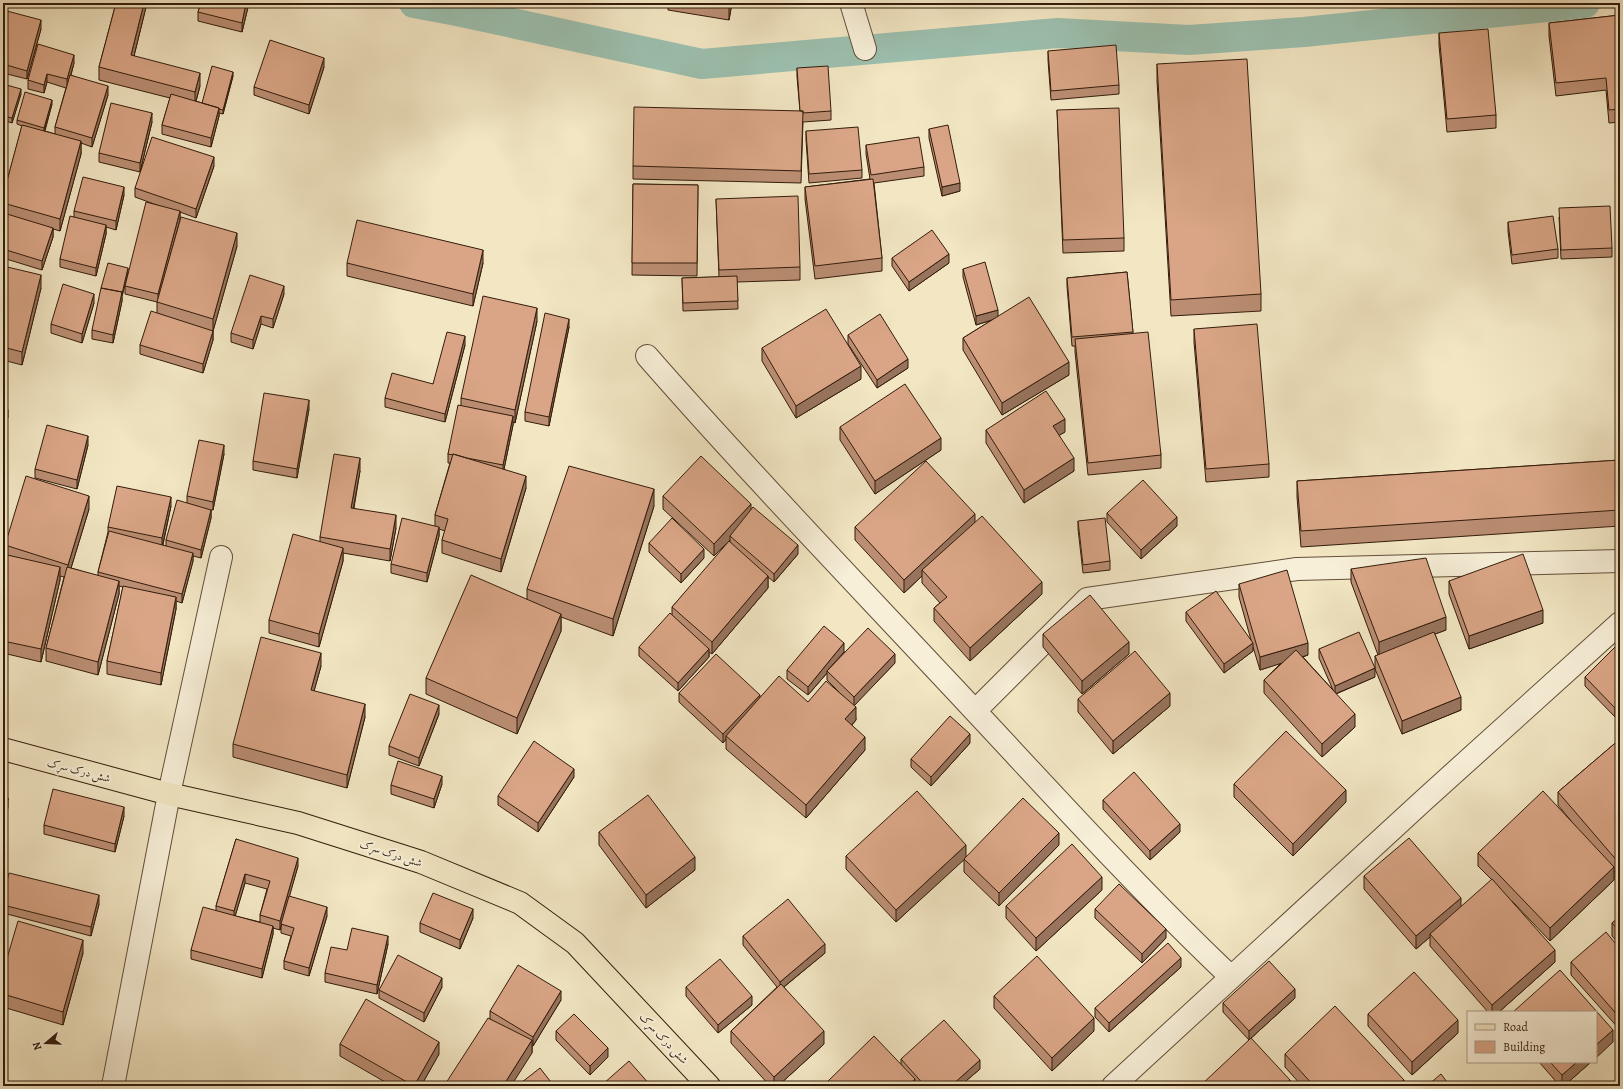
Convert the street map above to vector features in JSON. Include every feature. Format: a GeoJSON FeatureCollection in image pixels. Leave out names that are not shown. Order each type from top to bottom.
{"type":"FeatureCollection","features":[{"type":"Feature","properties":{"kind":"main road","name":"شش درک سړک"},"geometry":{"type":"LineString","coordinates":[[3,749],[169,794],[298,823],[421,862],[520,903],[575,944],[710,1086]]}},
{"type":"Feature","properties":{"kind":"street"},"geometry":{"type":"LineString","coordinates":[[853,3],[852,6],[866,49]]}},
{"type":"Feature","properties":{"kind":"street"},"geometry":{"type":"LineString","coordinates":[[647,356],[705,422],[1174,923],[1231,977]]}},
{"type":"Feature","properties":{"kind":"street"},"geometry":{"type":"LineString","coordinates":[[112,1086],[169,794],[221,557]]}},
{"type":"Feature","properties":{"kind":"street"},"geometry":{"type":"LineString","coordinates":[[975,711],[1087,599],[1297,569],[1620,561]]}},
{"type":"Feature","properties":{"kind":"street"},"geometry":{"type":"LineString","coordinates":[[1113,1086],[1620,624]]}},
{"type":"Feature","properties":{"kind":"building"},"geometry":{"type":"Polygon","coordinates":[[[116,3],[144,3],[131,55],[200,73],[195,92],[99,67],[116,3]]]}},
{"type":"Feature","properties":{"kind":"building"},"geometry":{"type":"Polygon","coordinates":[[[201,3],[246,3],[242,23],[198,12],[201,3]]]}},
{"type":"Feature","properties":{"kind":"building"},"geometry":{"type":"Polygon","coordinates":[[[703,3],[730,3],[729,7],[703,3]]]}},
{"type":"Feature","properties":{"kind":"building"},"geometry":{"type":"Polygon","coordinates":[[[3,10],[41,20],[27,71],[3,64],[3,10]]]}},
{"type":"Feature","properties":{"kind":"building"},"geometry":{"type":"Polygon","coordinates":[[[1620,15],[1620,109],[1609,110],[1606,78],[1556,83],[1549,23],[1620,15]]]}},
{"type":"Feature","properties":{"kind":"building"},"geometry":{"type":"Polygon","coordinates":[[[1488,29],[1496,115],[1447,119],[1439,33],[1488,29]]]}},
{"type":"Feature","properties":{"kind":"building"},"geometry":{"type":"Polygon","coordinates":[[[270,40],[324,58],[309,105],[254,87],[270,40]]]}},
{"type":"Feature","properties":{"kind":"building"},"geometry":{"type":"Polygon","coordinates":[[[38,44],[74,55],[67,79],[47,74],[44,85],[28,80],[38,44]]]}},
{"type":"Feature","properties":{"kind":"building"},"geometry":{"type":"Polygon","coordinates":[[[1116,45],[1119,85],[1051,91],[1048,51],[1116,45]]]}},
{"type":"Feature","properties":{"kind":"building"},"geometry":{"type":"Polygon","coordinates":[[[1247,59],[1261,294],[1171,300],[1157,64],[1247,59]]]}},
{"type":"Feature","properties":{"kind":"building"},"geometry":{"type":"Polygon","coordinates":[[[212,66],[233,72],[223,110],[202,103],[212,66]]]}},
{"type":"Feature","properties":{"kind":"building"},"geometry":{"type":"Polygon","coordinates":[[[828,66],[831,111],[803,113],[803,111],[800,111],[797,68],[828,66]]]}},
{"type":"Feature","properties":{"kind":"building"},"geometry":{"type":"Polygon","coordinates":[[[70,75],[108,86],[92,138],[55,127],[70,75]]]}},
{"type":"Feature","properties":{"kind":"building"},"geometry":{"type":"Polygon","coordinates":[[[3,84],[21,89],[12,118],[3,116],[3,84]]]}},
{"type":"Feature","properties":{"kind":"building"},"geometry":{"type":"Polygon","coordinates":[[[25,92],[52,100],[44,128],[17,120],[25,92]]]}},
{"type":"Feature","properties":{"kind":"building"},"geometry":{"type":"Polygon","coordinates":[[[171,94],[219,108],[211,138],[162,125],[171,94]]]}},
{"type":"Feature","properties":{"kind":"building"},"geometry":{"type":"Polygon","coordinates":[[[111,103],[152,113],[140,163],[99,153],[111,103]]]}},
{"type":"Feature","properties":{"kind":"building"},"geometry":{"type":"Polygon","coordinates":[[[634,107],[803,111],[801,171],[633,166],[634,107]]]}},
{"type":"Feature","properties":{"kind":"building"},"geometry":{"type":"Polygon","coordinates":[[[1119,108],[1124,238],[1063,240],[1057,110],[1119,108]]]}},
{"type":"Feature","properties":{"kind":"building"},"geometry":{"type":"Polygon","coordinates":[[[22,125],[81,141],[60,219],[3,203],[3,196],[22,125]]]}},
{"type":"Feature","properties":{"kind":"building"},"geometry":{"type":"Polygon","coordinates":[[[948,125],[960,183],[942,187],[929,129],[948,125]]]}},
{"type":"Feature","properties":{"kind":"building"},"geometry":{"type":"Polygon","coordinates":[[[858,127],[862,170],[809,174],[806,131],[858,127]]]}},
{"type":"Feature","properties":{"kind":"building"},"geometry":{"type":"Polygon","coordinates":[[[152,137],[214,157],[196,209],[135,188],[152,137]]]}},
{"type":"Feature","properties":{"kind":"building"},"geometry":{"type":"Polygon","coordinates":[[[919,137],[924,167],[871,175],[866,145],[919,137]]]}},
{"type":"Feature","properties":{"kind":"building"},"geometry":{"type":"Polygon","coordinates":[[[83,177],[124,187],[116,221],[74,211],[83,177]]]}},
{"type":"Feature","properties":{"kind":"building"},"geometry":{"type":"Polygon","coordinates":[[[873,179],[882,258],[815,266],[805,187],[873,179]]]}},
{"type":"Feature","properties":{"kind":"building"},"geometry":{"type":"Polygon","coordinates":[[[633,184],[698,185],[697,263],[632,263],[633,184]]]}},
{"type":"Feature","properties":{"kind":"building"},"geometry":{"type":"Polygon","coordinates":[[[798,196],[800,267],[719,270],[716,199],[798,196]]]}},
{"type":"Feature","properties":{"kind":"building"},"geometry":{"type":"Polygon","coordinates":[[[146,202],[180,211],[158,294],[125,286],[146,202]]]}},
{"type":"Feature","properties":{"kind":"building"},"geometry":{"type":"Polygon","coordinates":[[[1610,206],[1612,248],[1561,250],[1559,208],[1610,206]]]}},
{"type":"Feature","properties":{"kind":"building"},"geometry":{"type":"Polygon","coordinates":[[[7,214],[53,228],[42,261],[3,249],[3,227],[7,214]]]}},
{"type":"Feature","properties":{"kind":"building"},"geometry":{"type":"Polygon","coordinates":[[[70,216],[106,225],[96,268],[60,259],[70,216]]]}},
{"type":"Feature","properties":{"kind":"building"},"geometry":{"type":"Polygon","coordinates":[[[1553,216],[1558,249],[1512,255],[1508,222],[1553,216]]]}},
{"type":"Feature","properties":{"kind":"building"},"geometry":{"type":"Polygon","coordinates":[[[181,217],[237,233],[213,319],[157,302],[181,217]]]}},
{"type":"Feature","properties":{"kind":"building"},"geometry":{"type":"Polygon","coordinates":[[[357,220],[483,250],[473,294],[347,263],[357,220]]]}},
{"type":"Feature","properties":{"kind":"building"},"geometry":{"type":"Polygon","coordinates":[[[932,230],[949,254],[909,282],[892,258],[932,230]]]}},
{"type":"Feature","properties":{"kind":"building"},"geometry":{"type":"Polygon","coordinates":[[[985,262],[998,310],[976,316],[963,269],[985,262]]]}},
{"type":"Feature","properties":{"kind":"building"},"geometry":{"type":"Polygon","coordinates":[[[108,263],[128,268],[122,294],[122,292],[101,288],[108,263]]]}},
{"type":"Feature","properties":{"kind":"building"},"geometry":{"type":"Polygon","coordinates":[[[3,266],[41,275],[22,352],[3,347],[3,266]]]}},
{"type":"Feature","properties":{"kind":"building"},"geometry":{"type":"Polygon","coordinates":[[[1127,272],[1133,332],[1072,337],[1067,278],[1127,272]]]}},
{"type":"Feature","properties":{"kind":"building"},"geometry":{"type":"Polygon","coordinates":[[[250,275],[284,286],[273,319],[261,316],[253,340],[231,333],[250,275]]]}},
{"type":"Feature","properties":{"kind":"building"},"geometry":{"type":"Polygon","coordinates":[[[737,276],[738,301],[683,303],[682,278],[737,276]]]}},
{"type":"Feature","properties":{"kind":"building"},"geometry":{"type":"Polygon","coordinates":[[[63,284],[94,294],[82,334],[51,324],[63,284]]]}},
{"type":"Feature","properties":{"kind":"building"},"geometry":{"type":"Polygon","coordinates":[[[101,288],[122,292],[113,335],[92,330],[101,288]]]}},
{"type":"Feature","properties":{"kind":"building"},"geometry":{"type":"Polygon","coordinates":[[[483,296],[537,308],[515,410],[461,398],[483,296]]]}},
{"type":"Feature","properties":{"kind":"building"},"geometry":{"type":"Polygon","coordinates":[[[1029,297],[1069,362],[1002,403],[963,338],[1029,297]]]}},
{"type":"Feature","properties":{"kind":"building"},"geometry":{"type":"Polygon","coordinates":[[[826,309],[861,366],[796,406],[762,348],[826,309]]]}},
{"type":"Feature","properties":{"kind":"building"},"geometry":{"type":"Polygon","coordinates":[[[151,311],[213,331],[203,364],[140,345],[151,311]]]}},
{"type":"Feature","properties":{"kind":"building"},"geometry":{"type":"Polygon","coordinates":[[[545,313],[569,319],[549,417],[525,412],[545,313]]]}},
{"type":"Feature","properties":{"kind":"building"},"geometry":{"type":"Polygon","coordinates":[[[880,314],[908,359],[877,380],[848,335],[880,314]]]}},
{"type":"Feature","properties":{"kind":"building"},"geometry":{"type":"Polygon","coordinates":[[[1257,324],[1269,464],[1206,469],[1194,329],[1257,324]]]}},
{"type":"Feature","properties":{"kind":"building"},"geometry":{"type":"Polygon","coordinates":[[[447,332],[465,336],[445,414],[385,398],[392,373],[433,384],[447,332]]]}},
{"type":"Feature","properties":{"kind":"building"},"geometry":{"type":"Polygon","coordinates":[[[1148,332],[1161,455],[1088,463],[1075,339],[1148,332]]]}},
{"type":"Feature","properties":{"kind":"building"},"geometry":{"type":"Polygon","coordinates":[[[905,384],[941,438],[875,481],[840,427],[905,384]]]}},
{"type":"Feature","properties":{"kind":"building"},"geometry":{"type":"Polygon","coordinates":[[[1046,391],[1065,419],[1053,426],[1074,458],[1024,490],[986,430],[1046,391]]]}},
{"type":"Feature","properties":{"kind":"building"},"geometry":{"type":"Polygon","coordinates":[[[264,393],[309,400],[297,469],[253,461],[264,393]]]}},
{"type":"Feature","properties":{"kind":"building"},"geometry":{"type":"Polygon","coordinates":[[[3,399],[8,410],[3,412],[3,399]]]}},
{"type":"Feature","properties":{"kind":"building"},"geometry":{"type":"Polygon","coordinates":[[[458,405],[513,416],[503,465],[448,454],[458,405]]]}},
{"type":"Feature","properties":{"kind":"building"},"geometry":{"type":"Polygon","coordinates":[[[47,425],[88,436],[77,480],[35,469],[47,425]]]}},
{"type":"Feature","properties":{"kind":"building"},"geometry":{"type":"Polygon","coordinates":[[[199,440],[224,445],[213,502],[187,496],[199,440]]]}},
{"type":"Feature","properties":{"kind":"building"},"geometry":{"type":"Polygon","coordinates":[[[334,454],[360,458],[351,508],[396,515],[390,549],[320,537],[334,454]]]}},
{"type":"Feature","properties":{"kind":"building"},"geometry":{"type":"Polygon","coordinates":[[[453,454],[526,476],[501,559],[442,540],[448,519],[435,515],[453,454]]]}},
{"type":"Feature","properties":{"kind":"building"},"geometry":{"type":"Polygon","coordinates":[[[701,456],[751,504],[714,544],[663,496],[701,456]]]}},
{"type":"Feature","properties":{"kind":"building"},"geometry":{"type":"Polygon","coordinates":[[[1620,460],[1620,510],[1301,531],[1297,481],[1620,460]]]}},
{"type":"Feature","properties":{"kind":"building"},"geometry":{"type":"Polygon","coordinates":[[[926,461],[975,514],[904,580],[855,527],[926,461]]]}},
{"type":"Feature","properties":{"kind":"building"},"geometry":{"type":"Polygon","coordinates":[[[569,466],[654,489],[613,619],[527,589],[569,466]]]}},
{"type":"Feature","properties":{"kind":"building"},"geometry":{"type":"Polygon","coordinates":[[[26,476],[89,496],[68,565],[5,545],[26,476]]]}},
{"type":"Feature","properties":{"kind":"building"},"geometry":{"type":"Polygon","coordinates":[[[1143,480],[1177,517],[1141,550],[1107,513],[1143,480]]]}},
{"type":"Feature","properties":{"kind":"building"},"geometry":{"type":"Polygon","coordinates":[[[117,486],[171,497],[162,538],[108,527],[117,486]]]}},
{"type":"Feature","properties":{"kind":"building"},"geometry":{"type":"Polygon","coordinates":[[[177,500],[211,510],[201,550],[166,540],[177,500]]]}},
{"type":"Feature","properties":{"kind":"building"},"geometry":{"type":"Polygon","coordinates":[[[753,507],[798,545],[774,574],[730,536],[753,507]]]}},
{"type":"Feature","properties":{"kind":"building"},"geometry":{"type":"Polygon","coordinates":[[[982,516],[1042,582],[970,648],[934,608],[947,597],[922,570],[982,516]]]}},
{"type":"Feature","properties":{"kind":"building"},"geometry":{"type":"Polygon","coordinates":[[[402,518],[439,527],[427,573],[391,564],[402,518]]]}},
{"type":"Feature","properties":{"kind":"building"},"geometry":{"type":"Polygon","coordinates":[[[672,518],[704,549],[681,574],[649,543],[672,518]]]}},
{"type":"Feature","properties":{"kind":"building"},"geometry":{"type":"Polygon","coordinates":[[[1105,518],[1110,561],[1083,565],[1078,521],[1105,518]]]}},
{"type":"Feature","properties":{"kind":"building"},"geometry":{"type":"Polygon","coordinates":[[[109,531],[193,553],[182,594],[98,572],[109,531]]]}},
{"type":"Feature","properties":{"kind":"building"},"geometry":{"type":"Polygon","coordinates":[[[293,534],[343,548],[319,634],[269,620],[293,534]]]}},
{"type":"Feature","properties":{"kind":"building"},"geometry":{"type":"Polygon","coordinates":[[[729,541],[768,576],[712,642],[672,607],[729,541]]]}},
{"type":"Feature","properties":{"kind":"building"},"geometry":{"type":"Polygon","coordinates":[[[3,554],[60,567],[41,649],[3,641],[3,554]]]}},
{"type":"Feature","properties":{"kind":"building"},"geometry":{"type":"Polygon","coordinates":[[[1523,554],[1543,610],[1469,636],[1449,581],[1523,554]]]}},
{"type":"Feature","properties":{"kind":"building"},"geometry":{"type":"Polygon","coordinates":[[[1426,558],[1446,617],[1379,642],[1351,569],[1426,558]]]}},
{"type":"Feature","properties":{"kind":"building"},"geometry":{"type":"Polygon","coordinates":[[[67,567],[119,581],[98,662],[46,648],[67,567]]]}},
{"type":"Feature","properties":{"kind":"building"},"geometry":{"type":"Polygon","coordinates":[[[1287,570],[1308,643],[1260,657],[1239,584],[1287,570]]]}},
{"type":"Feature","properties":{"kind":"building"},"geometry":{"type":"Polygon","coordinates":[[[471,575],[561,614],[517,718],[426,678],[471,575]]]}},
{"type":"Feature","properties":{"kind":"building"},"geometry":{"type":"Polygon","coordinates":[[[123,586],[176,597],[161,673],[107,661],[123,586]]]}},
{"type":"Feature","properties":{"kind":"building"},"geometry":{"type":"Polygon","coordinates":[[[1216,591],[1253,643],[1224,664],[1186,612],[1216,591]]]}},
{"type":"Feature","properties":{"kind":"building"},"geometry":{"type":"Polygon","coordinates":[[[1090,595],[1129,642],[1082,681],[1043,634],[1090,595]]]}},
{"type":"Feature","properties":{"kind":"building"},"geometry":{"type":"Polygon","coordinates":[[[670,613],[709,649],[678,683],[639,647],[670,613]]]}},
{"type":"Feature","properties":{"kind":"building"},"geometry":{"type":"Polygon","coordinates":[[[824,626],[844,643],[808,687],[787,670],[824,626]]]}},
{"type":"Feature","properties":{"kind":"building"},"geometry":{"type":"Polygon","coordinates":[[[868,628],[895,654],[854,697],[827,671],[868,628]]]}},
{"type":"Feature","properties":{"kind":"building"},"geometry":{"type":"Polygon","coordinates":[[[1359,632],[1375,668],[1335,686],[1319,649],[1359,632]]]}},
{"type":"Feature","properties":{"kind":"building"},"geometry":{"type":"Polygon","coordinates":[[[1434,632],[1461,697],[1402,721],[1375,656],[1434,632]]]}},
{"type":"Feature","properties":{"kind":"building"},"geometry":{"type":"Polygon","coordinates":[[[261,637],[321,653],[311,690],[365,704],[347,775],[233,744],[261,637]]]}},
{"type":"Feature","properties":{"kind":"building"},"geometry":{"type":"Polygon","coordinates":[[[1620,642],[1620,703],[1615,708],[1585,677],[1620,642]]]}},
{"type":"Feature","properties":{"kind":"building"},"geometry":{"type":"Polygon","coordinates":[[[1296,650],[1355,714],[1322,744],[1264,680],[1296,650]]]}},
{"type":"Feature","properties":{"kind":"building"},"geometry":{"type":"Polygon","coordinates":[[[1135,651],[1170,693],[1113,741],[1078,699],[1135,651]]]}},
{"type":"Feature","properties":{"kind":"building"},"geometry":{"type":"Polygon","coordinates":[[[716,654],[760,695],[723,734],[679,693],[716,654]]]}},
{"type":"Feature","properties":{"kind":"building"},"geometry":{"type":"Polygon","coordinates":[[[779,676],[808,702],[826,681],[856,707],[845,719],[865,737],[806,805],[726,736],[779,676]]]}},
{"type":"Feature","properties":{"kind":"building"},"geometry":{"type":"Polygon","coordinates":[[[410,694],[439,705],[419,758],[389,746],[410,694]]]}},
{"type":"Feature","properties":{"kind":"building"},"geometry":{"type":"Polygon","coordinates":[[[950,716],[970,734],[931,777],[911,759],[950,716]]]}},
{"type":"Feature","properties":{"kind":"building"},"geometry":{"type":"Polygon","coordinates":[[[1286,731],[1346,790],[1293,844],[1234,784],[1286,731]]]}},
{"type":"Feature","properties":{"kind":"building"},"geometry":{"type":"Polygon","coordinates":[[[1620,739],[1620,862],[1619,863],[1558,792],[1620,739]]]}},
{"type":"Feature","properties":{"kind":"building"},"geometry":{"type":"Polygon","coordinates":[[[534,741],[574,769],[538,823],[498,796],[534,741]]]}},
{"type":"Feature","properties":{"kind":"building"},"geometry":{"type":"Polygon","coordinates":[[[398,761],[442,776],[434,799],[391,785],[398,761]]]}},
{"type":"Feature","properties":{"kind":"building"},"geometry":{"type":"Polygon","coordinates":[[[1134,772],[1180,824],[1150,851],[1103,800],[1134,772]]]}},
{"type":"Feature","properties":{"kind":"building"},"geometry":{"type":"Polygon","coordinates":[[[53,789],[124,807],[115,844],[44,825],[53,789]]]}},
{"type":"Feature","properties":{"kind":"building"},"geometry":{"type":"Polygon","coordinates":[[[917,791],[966,845],[896,910],[846,856],[917,791]]]}},
{"type":"Feature","properties":{"kind":"building"},"geometry":{"type":"Polygon","coordinates":[[[1543,791],[1614,867],[1550,928],[1478,853],[1543,791]]]}},
{"type":"Feature","properties":{"kind":"building"},"geometry":{"type":"Polygon","coordinates":[[[648,795],[695,857],[646,895],[599,832],[648,795]]]}},
{"type":"Feature","properties":{"kind":"building"},"geometry":{"type":"Polygon","coordinates":[[[3,797],[8,798],[3,825],[3,797]]]}},
{"type":"Feature","properties":{"kind":"building"},"geometry":{"type":"Polygon","coordinates":[[[1023,798],[1059,833],[999,893],[964,859],[1023,798]]]}},
{"type":"Feature","properties":{"kind":"building"},"geometry":{"type":"Polygon","coordinates":[[[1409,838],[1461,898],[1416,936],[1364,876],[1409,838]]]}},
{"type":"Feature","properties":{"kind":"building"},"geometry":{"type":"Polygon","coordinates":[[[236,839],[298,858],[280,921],[260,915],[270,881],[245,874],[234,911],[216,906],[236,839]]]}},
{"type":"Feature","properties":{"kind":"building"},"geometry":{"type":"Polygon","coordinates":[[[1072,844],[1102,877],[1036,938],[1006,906],[1072,844]]]}},
{"type":"Feature","properties":{"kind":"building"},"geometry":{"type":"Polygon","coordinates":[[[9,873],[99,895],[91,927],[3,905],[3,898],[9,873]]]}},
{"type":"Feature","properties":{"kind":"building"},"geometry":{"type":"Polygon","coordinates":[[[1492,879],[1555,950],[1492,1005],[1430,934],[1492,879]]]}},
{"type":"Feature","properties":{"kind":"building"},"geometry":{"type":"Polygon","coordinates":[[[1119,884],[1166,929],[1142,954],[1095,909],[1119,884]]]}},
{"type":"Feature","properties":{"kind":"building"},"geometry":{"type":"Polygon","coordinates":[[[433,893],[473,909],[460,940],[420,923],[433,893]]]}},
{"type":"Feature","properties":{"kind":"building"},"geometry":{"type":"Polygon","coordinates":[[[289,896],[327,907],[309,968],[284,961],[294,928],[281,924],[289,896]]]}},
{"type":"Feature","properties":{"kind":"building"},"geometry":{"type":"Polygon","coordinates":[[[788,899],[825,944],[780,982],[743,936],[788,899]]]}},
{"type":"Feature","properties":{"kind":"building"},"geometry":{"type":"Polygon","coordinates":[[[203,907],[273,926],[262,969],[191,950],[203,907]]]}},
{"type":"Feature","properties":{"kind":"building"},"geometry":{"type":"Polygon","coordinates":[[[3,912],[7,913],[3,932],[3,912]]]}},
{"type":"Feature","properties":{"kind":"building"},"geometry":{"type":"Polygon","coordinates":[[[1620,917],[1620,932],[1612,923],[1620,917]]]}},
{"type":"Feature","properties":{"kind":"building"},"geometry":{"type":"Polygon","coordinates":[[[18,921],[83,940],[63,1012],[3,994],[3,972],[18,921]]]}},
{"type":"Feature","properties":{"kind":"building"},"geometry":{"type":"Polygon","coordinates":[[[352,928],[388,936],[377,985],[325,973],[331,947],[347,950],[352,928]]]}},
{"type":"Feature","properties":{"kind":"building"},"geometry":{"type":"Polygon","coordinates":[[[1606,932],[1620,949],[1620,1018],[1571,962],[1606,932]]]}},
{"type":"Feature","properties":{"kind":"building"},"geometry":{"type":"Polygon","coordinates":[[[1168,943],[1181,958],[1109,1023],[1095,1008],[1168,943]]]}},
{"type":"Feature","properties":{"kind":"building"},"geometry":{"type":"Polygon","coordinates":[[[398,955],[442,978],[424,1013],[379,990],[398,955]]]}},
{"type":"Feature","properties":{"kind":"building"},"geometry":{"type":"Polygon","coordinates":[[[1037,956],[1094,1018],[1052,1058],[994,996],[1037,956]]]}},
{"type":"Feature","properties":{"kind":"building"},"geometry":{"type":"Polygon","coordinates":[[[720,959],[752,996],[718,1025],[686,987],[720,959]]]}},
{"type":"Feature","properties":{"kind":"building"},"geometry":{"type":"Polygon","coordinates":[[[1269,961],[1295,989],[1249,1031],[1223,1003],[1269,961]]]}},
{"type":"Feature","properties":{"kind":"building"},"geometry":{"type":"Polygon","coordinates":[[[518,965],[561,991],[533,1037],[490,1011],[518,965]]]}},
{"type":"Feature","properties":{"kind":"building"},"geometry":{"type":"Polygon","coordinates":[[[1560,970],[1596,1011],[1514,1011],[1560,970]]]}},
{"type":"Feature","properties":{"kind":"building"},"geometry":{"type":"Polygon","coordinates":[[[1414,972],[1458,1020],[1412,1062],[1368,1014],[1414,972]]]}},
{"type":"Feature","properties":{"kind":"building"},"geometry":{"type":"Polygon","coordinates":[[[781,984],[824,1031],[774,1077],[731,1031],[781,984]]]}},
{"type":"Feature","properties":{"kind":"building"},"geometry":{"type":"Polygon","coordinates":[[[366,999],[439,1042],[414,1086],[340,1044],[366,999]]]}},
{"type":"Feature","properties":{"kind":"building"},"geometry":{"type":"Polygon","coordinates":[[[1335,1006],[1404,1080],[1397,1086],[1314,1086],[1285,1054],[1335,1006]]]}},
{"type":"Feature","properties":{"kind":"building"},"geometry":{"type":"Polygon","coordinates":[[[1597,1012],[1613,1030],[1597,1044],[1597,1012]]]}},
{"type":"Feature","properties":{"kind":"building"},"geometry":{"type":"Polygon","coordinates":[[[574,1014],[608,1048],[590,1066],[556,1031],[574,1014]]]}},
{"type":"Feature","properties":{"kind":"building"},"geometry":{"type":"Polygon","coordinates":[[[488,1018],[532,1040],[503,1086],[444,1086],[488,1018]]]}},
{"type":"Feature","properties":{"kind":"building"},"geometry":{"type":"Polygon","coordinates":[[[944,1020],[980,1060],[951,1086],[925,1086],[901,1059],[944,1020]]]}},
{"type":"Feature","properties":{"kind":"building"},"geometry":{"type":"Polygon","coordinates":[[[874,1036],[915,1079],[908,1086],[823,1086],[874,1036]]]}},
{"type":"Feature","properties":{"kind":"building"},"geometry":{"type":"Polygon","coordinates":[[[1251,1038],[1290,1080],[1283,1086],[1200,1086],[1251,1038]]]}},
{"type":"Feature","properties":{"kind":"building"},"geometry":{"type":"Polygon","coordinates":[[[629,1061],[651,1086],[605,1086],[603,1084],[629,1061]]]}},
{"type":"Feature","properties":{"kind":"building"},"geometry":{"type":"Polygon","coordinates":[[[1551,1063],[1576,1063],[1562,1075],[1551,1063]]]}},
{"type":"Feature","properties":{"kind":"building"},"geometry":{"type":"Polygon","coordinates":[[[540,1068],[554,1086],[517,1086],[540,1068]]]}},
{"type":"Feature","properties":{"kind":"building"},"geometry":{"type":"Polygon","coordinates":[[[1441,1074],[1450,1086],[1427,1086],[1441,1074]]]}},
{"type":"Feature","properties":{"kind":"waterway"},"geometry":{"type":"LineString","coordinates":[[414,3],[702,64],[1058,33],[1189,40],[1304,32],[1585,3]]}}]}
